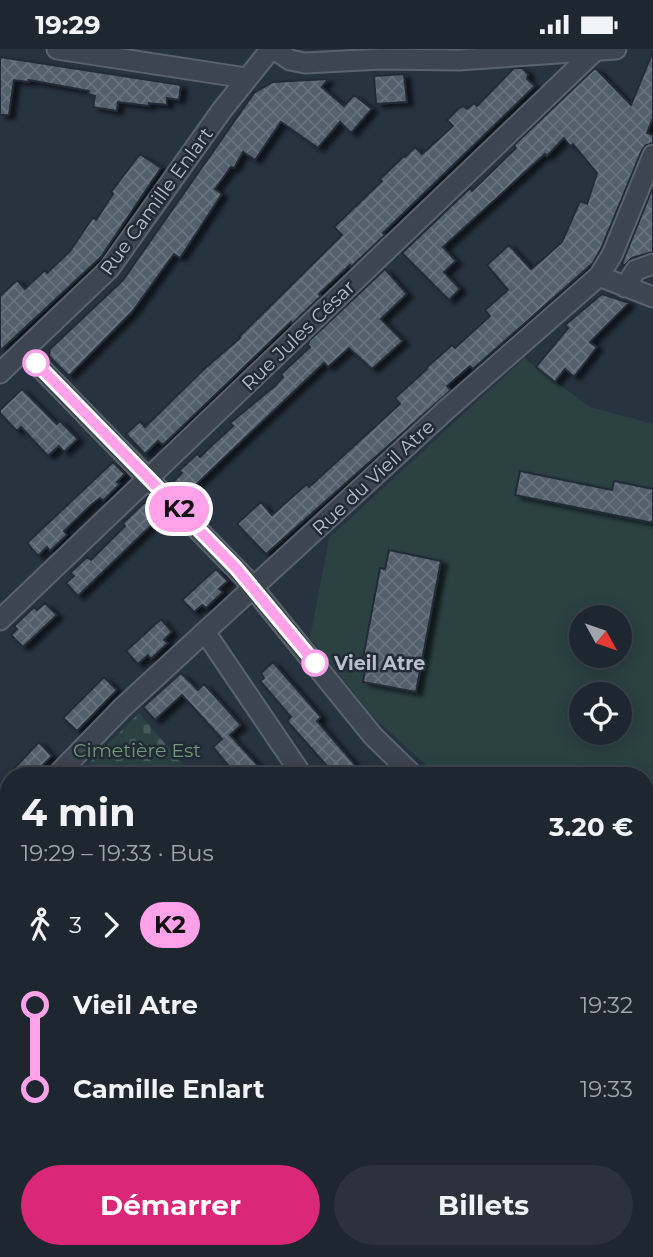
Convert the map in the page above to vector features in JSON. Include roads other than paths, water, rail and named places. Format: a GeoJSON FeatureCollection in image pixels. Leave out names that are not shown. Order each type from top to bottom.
{"type":"FeatureCollection","features":[{"type":"Feature","properties":{"kind":"street"},"geometry":{"type":"LineString","coordinates":[[57,49],[130,54],[246,78]]}},
{"type":"Feature","properties":{"kind":"street"},"geometry":{"type":"LineString","coordinates":[[272,49],[290,60],[305,63],[382,59],[459,60],[616,49]]}},
{"type":"Feature","properties":{"kind":"street","name":"Rue Camille Enlart"},"geometry":{"type":"LineString","coordinates":[[0,373],[109,268],[246,78],[272,49]]}},
{"type":"Feature","properties":{"kind":"street","name":"Rue Jules César"},"geometry":{"type":"LineString","coordinates":[[0,620],[596,50]]}},
{"type":"Feature","properties":{"kind":"street","name":"Rue du Vieil Atre"},"geometry":{"type":"LineString","coordinates":[[65,767],[122,708],[446,410],[599,276],[612,255],[653,156]]}},
{"type":"Feature","properties":{"kind":"street"},"geometry":{"type":"LineString","coordinates":[[625,287],[636,270],[653,264]]}},
{"type":"Feature","properties":{"kind":"street"},"geometry":{"type":"LineString","coordinates":[[599,276],[653,297]]}},
{"type":"Feature","properties":{"kind":"street"},"geometry":{"type":"LineString","coordinates":[[24,351],[254,588],[373,736],[405,767]]}},
{"type":"Feature","properties":{"kind":"street"},"geometry":{"type":"LineString","coordinates":[[205,632],[297,767]]}},
{"type":"Feature","properties":{"kind":"place","name":"Vieil Atre"},"geometry":{"type":"Point","coordinates":[315,663]}},
{"type":"Feature","properties":{"kind":"park label","name":"Cimetière Est"},"geometry":{"type":"Point","coordinates":[137,750]}}]}
